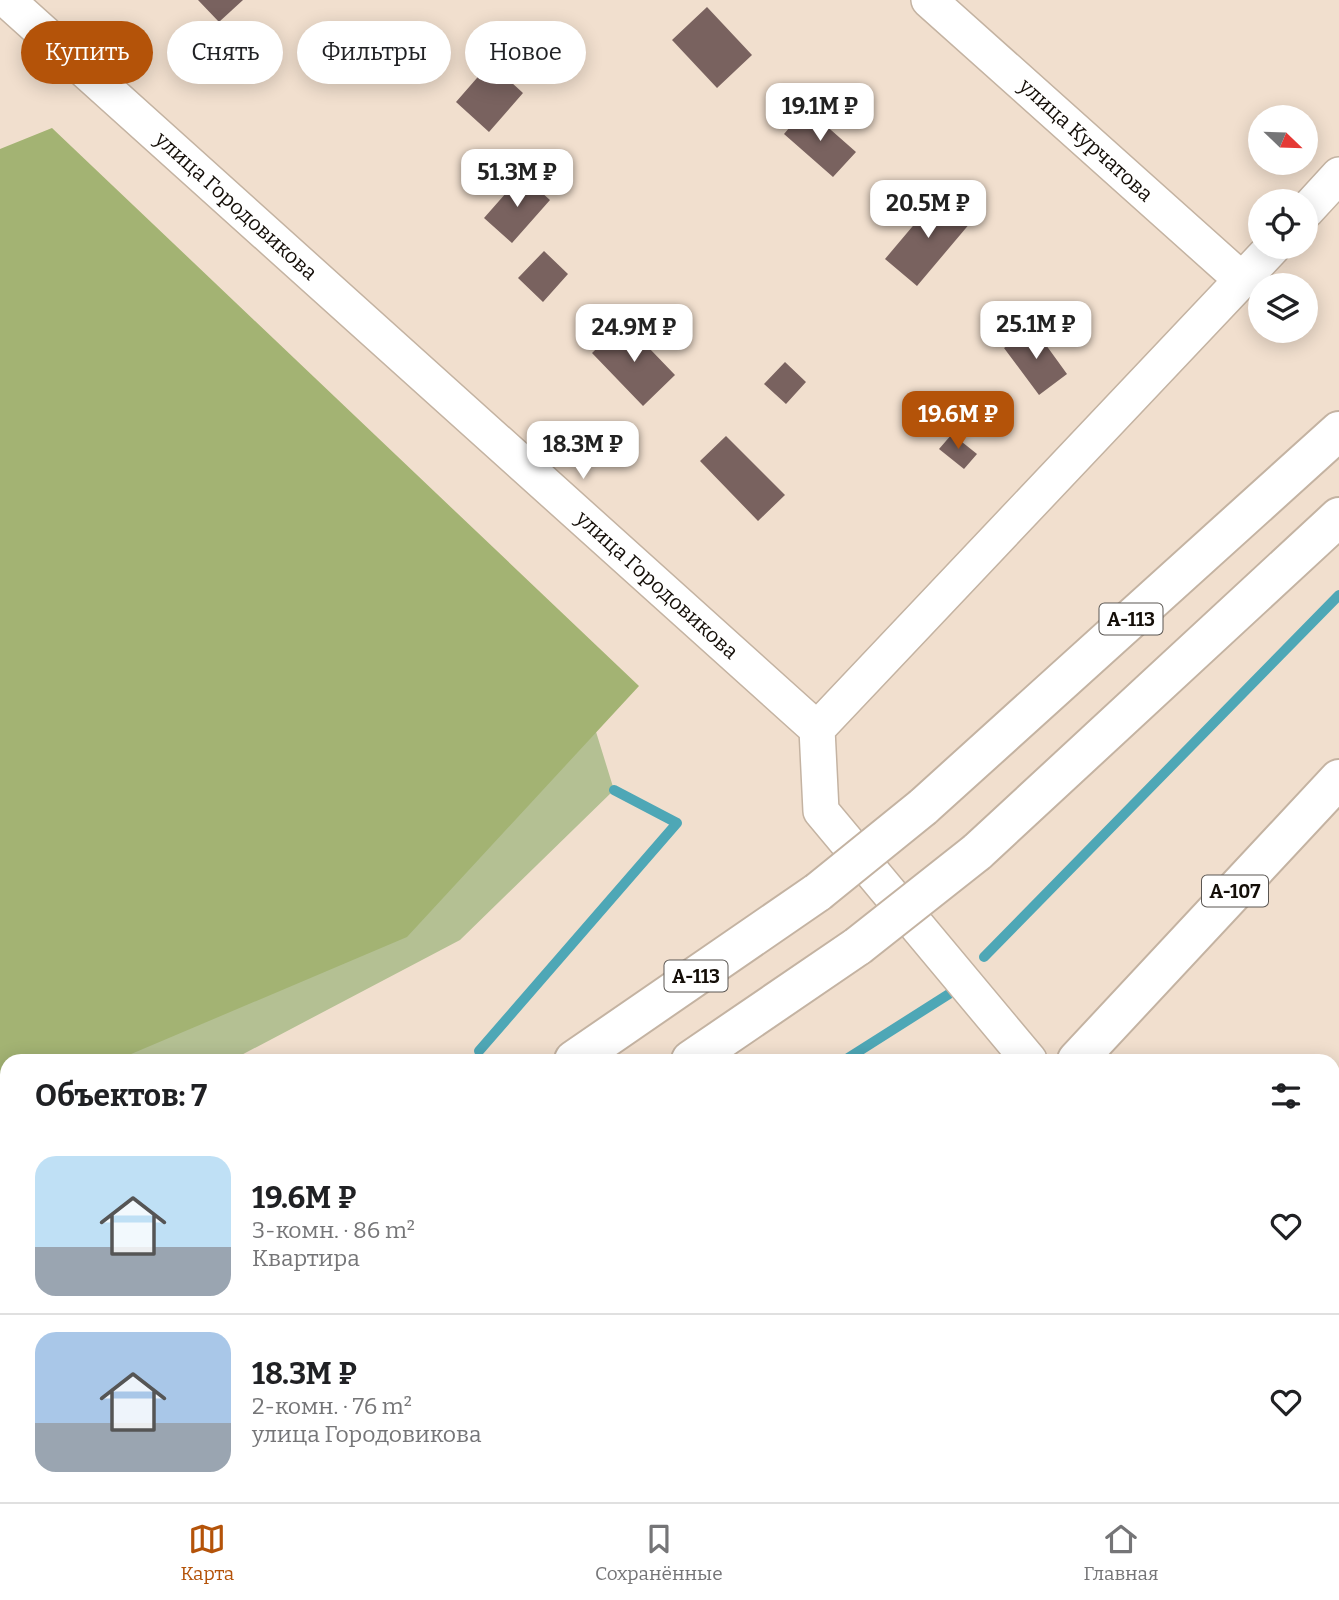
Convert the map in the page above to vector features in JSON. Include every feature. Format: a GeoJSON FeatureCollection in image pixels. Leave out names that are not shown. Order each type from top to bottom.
{"type":"FeatureCollection","features":[{"type":"Feature","properties":{"kind":"highway","name":"А-113"},"geometry":{"type":"LineString","coordinates":[[584,1054],[818,892],[923,807],[1339,431]]}},
{"type":"Feature","properties":{"kind":"highway"},"geometry":{"type":"LineString","coordinates":[[700,1054],[858,946],[977,852],[1339,517]]}},
{"type":"Feature","properties":{"kind":"highway","name":"А-107"},"geometry":{"type":"LineString","coordinates":[[1083,1054],[1339,779]]}},
{"type":"Feature","properties":{"kind":"street","name":"улица Городовикова"},"geometry":{"type":"LineString","coordinates":[[7,0],[817,729]]}},
{"type":"Feature","properties":{"kind":"street","name":"улица Курчатова"},"geometry":{"type":"LineString","coordinates":[[929,0],[1242,280]]}},
{"type":"Feature","properties":{"kind":"street"},"geometry":{"type":"LineString","coordinates":[[1318,198],[1339,175]]}},
{"type":"Feature","properties":{"kind":"street"},"geometry":{"type":"LineString","coordinates":[[1024,1054],[821,811],[817,729],[1262,259]]}},
{"type":"Feature","properties":{"kind":"green space"},"geometry":{"type":"Polygon","coordinates":[[[52,128],[639,686],[407,937],[131,1054],[0,1054],[0,149],[52,128]]]}},
{"type":"Feature","properties":{"kind":"green space"},"geometry":{"type":"Polygon","coordinates":[[[580,680],[614,790],[460,940],[243,1054],[0,1054],[0,991],[580,680]]]}},
{"type":"Feature","properties":{"kind":"building"},"geometry":{"type":"Polygon","coordinates":[[[198,0],[243,0],[220,21],[198,0]]]}},
{"type":"Feature","properties":{"kind":"building"},"geometry":{"type":"Polygon","coordinates":[[[707,7],[752,55],[717,88],[672,40],[707,7]]]}},
{"type":"Feature","properties":{"kind":"building"},"geometry":{"type":"Polygon","coordinates":[[[472,84],[513,84],[523,93],[489,132],[456,102],[472,84]]]}},
{"type":"Feature","properties":{"kind":"building"},"geometry":{"type":"Polygon","coordinates":[[[806,108],[856,152],[833,177],[784,134],[806,108]]]}},
{"type":"Feature","properties":{"kind":"building"},"geometry":{"type":"Polygon","coordinates":[[[522,175],[550,200],[512,243],[484,218],[522,175]]]}},
{"type":"Feature","properties":{"kind":"building"},"geometry":{"type":"Polygon","coordinates":[[[939,195],[971,222],[917,286],[885,259],[939,195]]]}},
{"type":"Feature","properties":{"kind":"building"},"geometry":{"type":"Polygon","coordinates":[[[544,251],[568,274],[543,302],[518,278],[544,251]]]}},
{"type":"Feature","properties":{"kind":"building"},"geometry":{"type":"Polygon","coordinates":[[[624,322],[675,375],[643,406],[592,353],[624,322]]]}},
{"type":"Feature","properties":{"kind":"building"},"geometry":{"type":"Polygon","coordinates":[[[1033,327],[1067,374],[1039,395],[1004,348],[1033,327]]]}},
{"type":"Feature","properties":{"kind":"building"},"geometry":{"type":"Polygon","coordinates":[[[785,362],[806,382],[786,404],[764,384],[785,362]]]}},
{"type":"Feature","properties":{"kind":"building"},"geometry":{"type":"Polygon","coordinates":[[[952,434],[977,454],[964,469],[939,449],[952,434]]]}},
{"type":"Feature","properties":{"kind":"building"},"geometry":{"type":"Polygon","coordinates":[[[726,436],[785,495],[758,521],[700,461],[726,436]]]}},
{"type":"Feature","properties":{"kind":"waterway"},"geometry":{"type":"LineString","coordinates":[[984,957],[1339,595]]}},
{"type":"Feature","properties":{"kind":"waterway"},"geometry":{"type":"LineString","coordinates":[[479,1051],[677,823],[614,790]]}},
{"type":"Feature","properties":{"kind":"waterway"},"geometry":{"type":"LineString","coordinates":[[854,1054],[949,994]]}}]}
